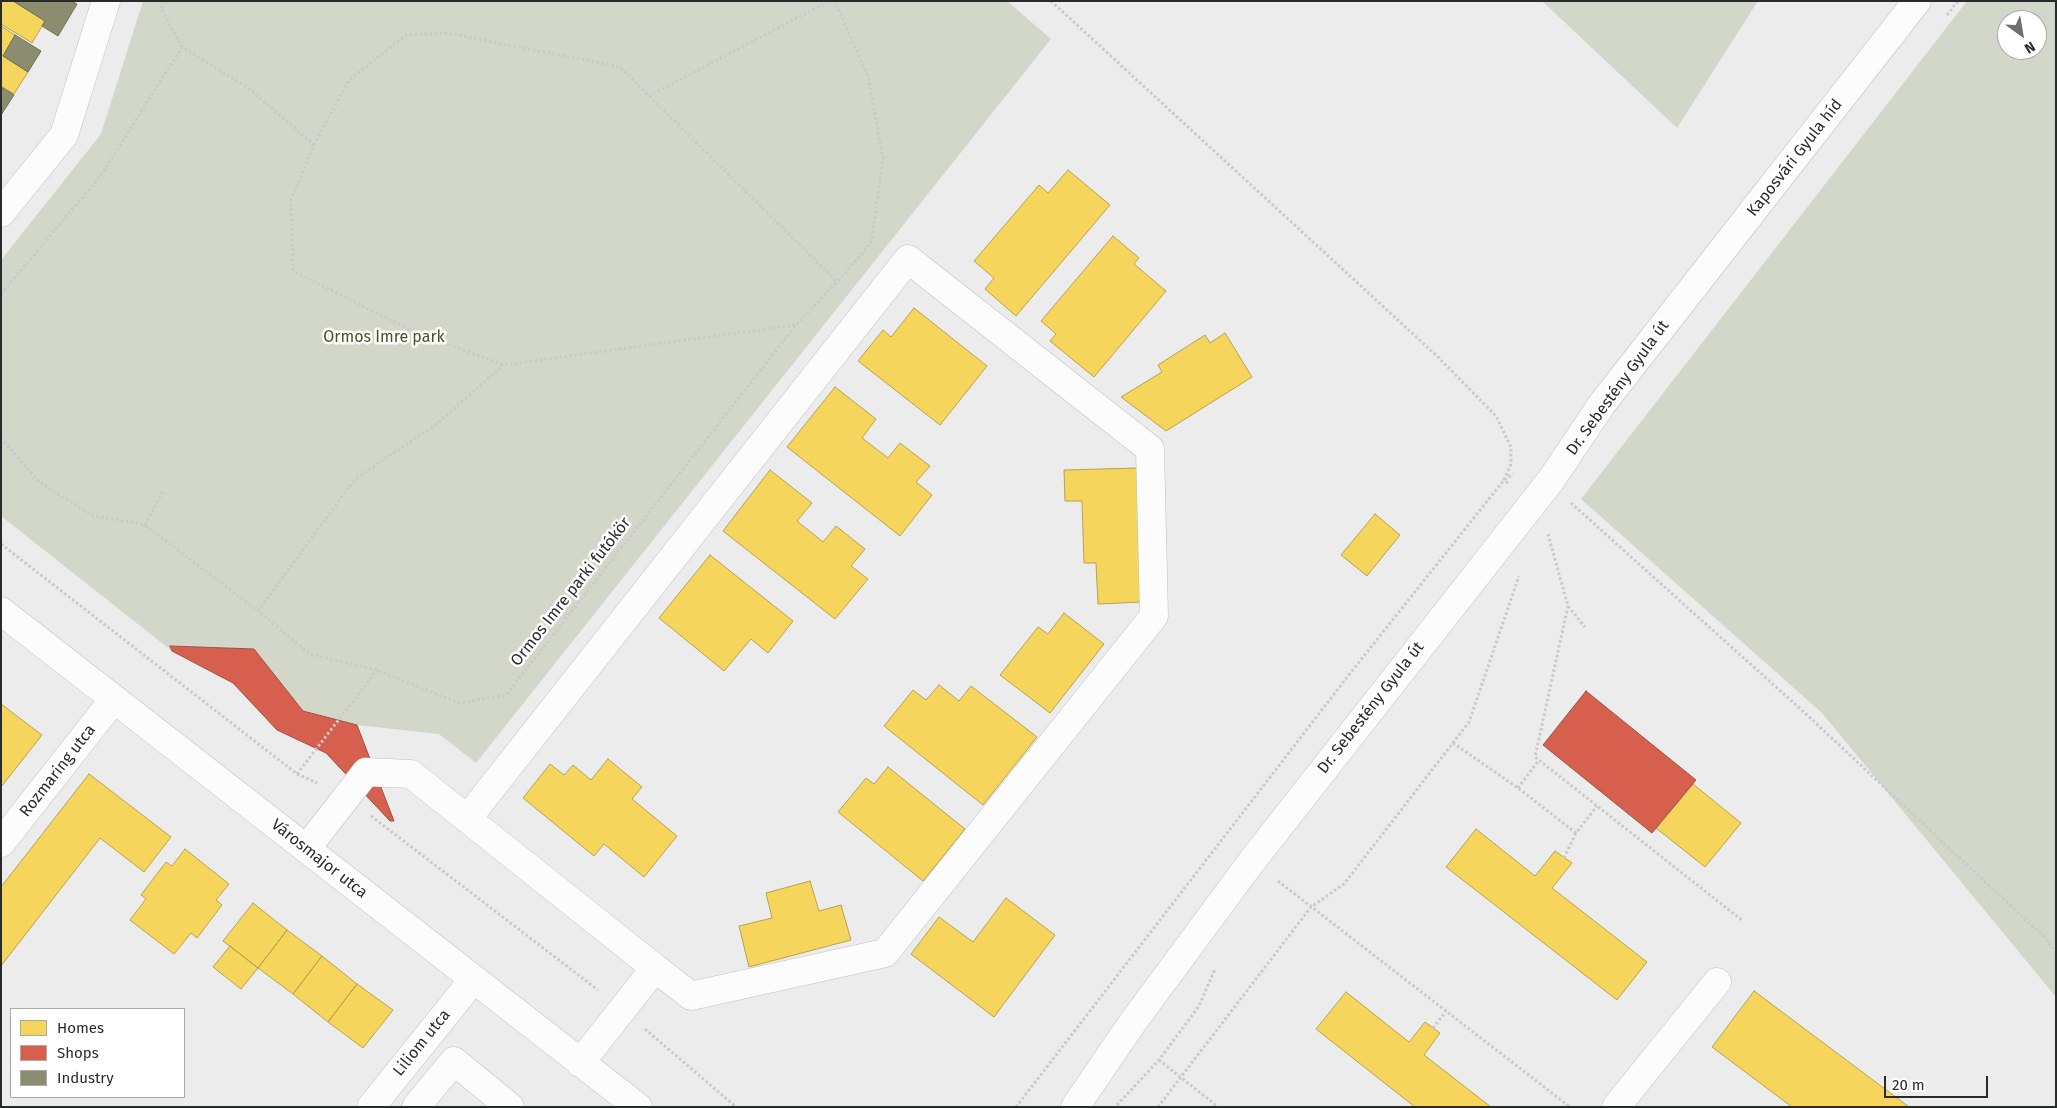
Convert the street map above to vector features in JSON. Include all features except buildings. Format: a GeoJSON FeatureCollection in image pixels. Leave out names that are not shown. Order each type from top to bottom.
{"type":"FeatureCollection","features":[{"type":"Feature","properties":{"kind":"street"},"geometry":{"type":"LineString","coordinates":[[1,214],[64,135],[106,1]]}},
{"type":"Feature","properties":{"kind":"street","name":"Kaposvári Gyula híd"},"geometry":{"type":"LineString","coordinates":[[1672,314],[1917,1]]}},
{"type":"Feature","properties":{"kind":"street"},"geometry":{"type":"LineString","coordinates":[[306,849],[366,772],[410,774],[691,996],[885,953],[1154,616],[1150,449],[908,259],[467,819]]}},
{"type":"Feature","properties":{"kind":"street","name":"Dr. Sebestény Gyula út"},"geometry":{"type":"LineString","coordinates":[[1075,1107],[1133,1022],[1252,861],[1551,480],[1602,404],[1672,314]]}},
{"type":"Feature","properties":{"kind":"street","name":"Városmajor utca"},"geometry":{"type":"LineString","coordinates":[[1,610],[638,1107]]}},
{"type":"Feature","properties":{"kind":"street","name":"Rozmaring utca"},"geometry":{"type":"LineString","coordinates":[[1,843],[114,699]]}},
{"type":"Feature","properties":{"kind":"street"},"geometry":{"type":"LineString","coordinates":[[580,1063],[655,968]]}},
{"type":"Feature","properties":{"kind":"street","name":"Liliom utca"},"geometry":{"type":"LineString","coordinates":[[371,1107],[473,980]]}},
{"type":"Feature","properties":{"kind":"street"},"geometry":{"type":"LineString","coordinates":[[1616,1107],[1717,982]]}},
{"type":"Feature","properties":{"kind":"street"},"geometry":{"type":"LineString","coordinates":[[416,1107],[454,1061],[510,1107]]}},
{"type":"Feature","properties":{"kind":"path"},"geometry":{"type":"LineString","coordinates":[[164,1],[161,10],[182,47],[247,87],[314,145]]}},
{"type":"Feature","properties":{"kind":"path"},"geometry":{"type":"LineString","coordinates":[[649,96],[829,1]]}},
{"type":"Feature","properties":{"kind":"path","name":"Ormos Imre parki futókör"},"geometry":{"type":"LineString","coordinates":[[1,438],[39,482],[92,515],[145,524],[258,611],[310,654],[377,670],[459,703],[506,695],[796,325],[871,243],[883,159],[868,77],[835,1]]}},
{"type":"Feature","properties":{"kind":"path"},"geometry":{"type":"LineString","coordinates":[[1016,1107],[1348,676],[1504,480],[1511,464],[1511,447],[1496,416],[1437,356],[1051,1]]}},
{"type":"Feature","properties":{"kind":"path"},"geometry":{"type":"LineString","coordinates":[[796,325],[503,365],[408,329],[294,271],[291,200],[314,145],[349,80],[406,35],[448,33],[620,67],[837,282]]}},
{"type":"Feature","properties":{"kind":"path"},"geometry":{"type":"LineString","coordinates":[[1,294],[102,174],[182,47]]}},
{"type":"Feature","properties":{"kind":"path"},"geometry":{"type":"LineString","coordinates":[[258,611],[355,479],[438,423],[503,365]]}},
{"type":"Feature","properties":{"kind":"path"},"geometry":{"type":"LineString","coordinates":[[1504,480],[1519,471]]}},
{"type":"Feature","properties":{"kind":"path"},"geometry":{"type":"LineString","coordinates":[[145,524],[163,490]]}},
{"type":"Feature","properties":{"kind":"path"},"geometry":{"type":"LineString","coordinates":[[1572,505],[1805,713],[2044,937],[2056,952]]}},
{"type":"Feature","properties":{"kind":"path"},"geometry":{"type":"LineString","coordinates":[[1542,539],[1548,531],[1568,606],[1584,627]]}},
{"type":"Feature","properties":{"kind":"path"},"geometry":{"type":"LineString","coordinates":[[1,544],[297,774],[346,796],[622,1008],[736,1107]]}},
{"type":"Feature","properties":{"kind":"path"},"geometry":{"type":"LineString","coordinates":[[1158,1107],[1311,907],[1344,884],[1469,722],[1520,570]]}},
{"type":"Feature","properties":{"kind":"path"},"geometry":{"type":"LineString","coordinates":[[1568,606],[1535,757],[1743,921]]}},
{"type":"Feature","properties":{"kind":"path"},"geometry":{"type":"LineString","coordinates":[[297,774],[377,670]]}},
{"type":"Feature","properties":{"kind":"path"},"geometry":{"type":"LineString","coordinates":[[1453,743],[1518,788],[1576,833]]}},
{"type":"Feature","properties":{"kind":"path"},"geometry":{"type":"LineString","coordinates":[[1518,788],[1539,760]]}},
{"type":"Feature","properties":{"kind":"path"},"geometry":{"type":"LineString","coordinates":[[1564,858],[1576,833],[1597,806]]}},
{"type":"Feature","properties":{"kind":"path"},"geometry":{"type":"LineString","coordinates":[[1276,880],[1570,1107]]}},
{"type":"Feature","properties":{"kind":"path"},"geometry":{"type":"LineString","coordinates":[[1433,1028],[1446,1011]]}},
{"type":"Feature","properties":{"kind":"path"},"geometry":{"type":"LineString","coordinates":[[1159,1060],[1218,1107]]}},
{"type":"Feature","properties":{"kind":"green space","name":"Ormos Imre park"},"geometry":{"type":"Polygon","coordinates":[[[143,1],[1007,1],[1051,39],[476,763],[439,734],[357,725],[303,711],[254,649],[171,646],[172,651],[1,516],[1,260],[101,134],[143,1]]]}},
{"type":"Feature","properties":{"kind":"green space"},"geometry":{"type":"Polygon","coordinates":[[[1542,1],[1758,1],[1677,128],[1542,1]]]}},
{"type":"Feature","properties":{"kind":"green space"},"geometry":{"type":"Polygon","coordinates":[[[1967,1],[2056,1],[2056,997],[1822,713],[1581,499],[1967,1]]]}}]}
